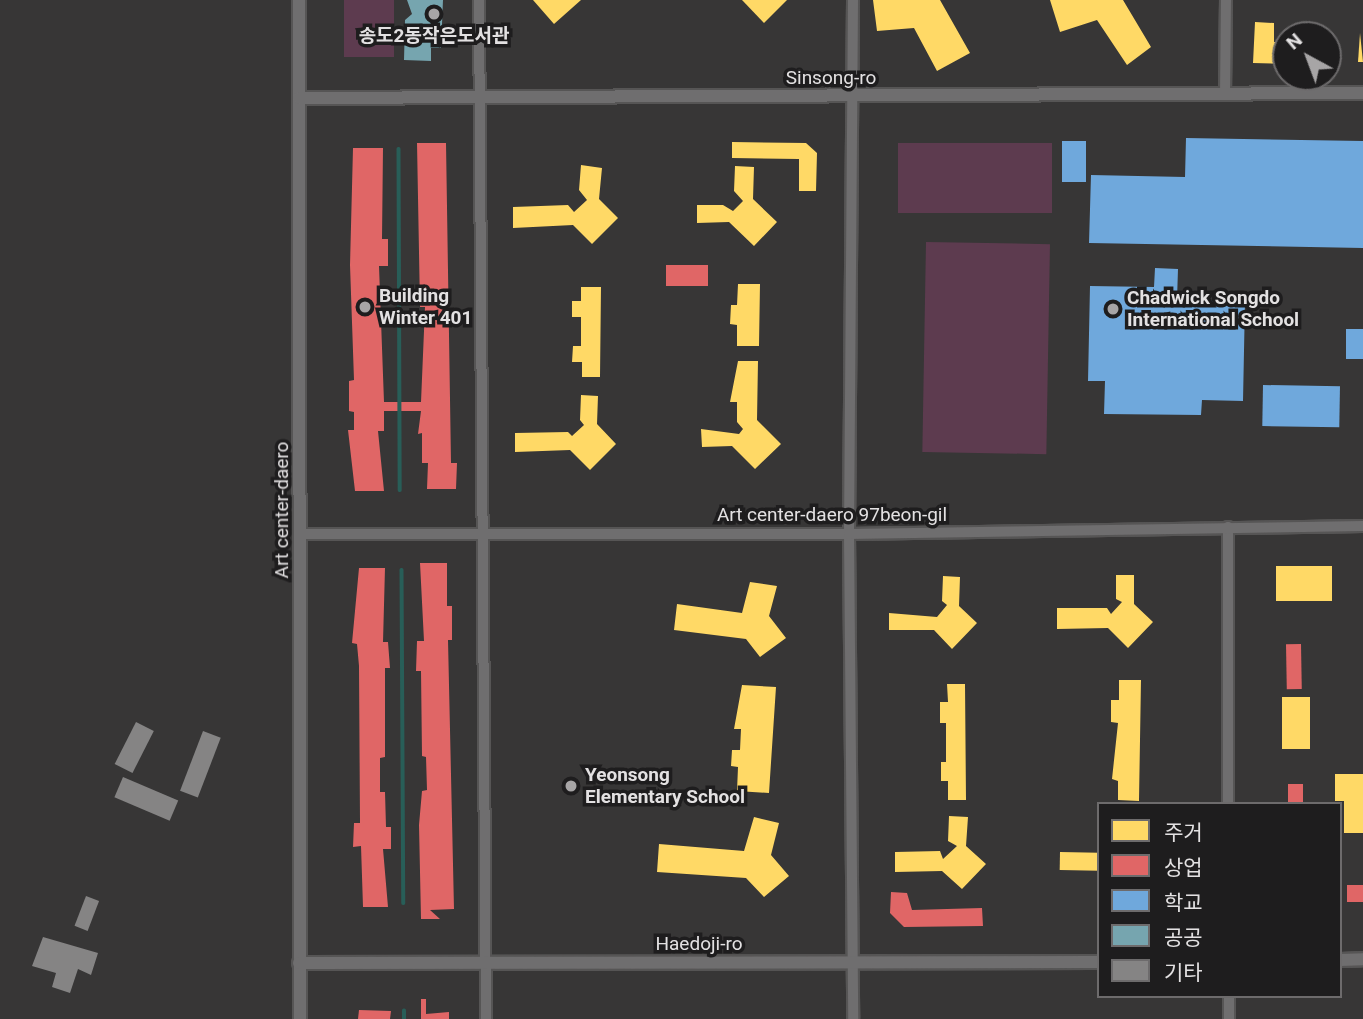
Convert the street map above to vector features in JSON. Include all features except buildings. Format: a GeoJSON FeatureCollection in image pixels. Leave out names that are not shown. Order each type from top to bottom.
{"type":"FeatureCollection","features":[{"type":"Feature","properties":{"kind":"street","name":"Art center-daero"},"geometry":{"type":"LineString","coordinates":[[299,0],[302,534],[300,1019]]}},
{"type":"Feature","properties":{"kind":"street"},"geometry":{"type":"LineString","coordinates":[[479,0],[480,532],[486,1019]]}},
{"type":"Feature","properties":{"kind":"street"},"geometry":{"type":"LineString","coordinates":[[853,0],[849,534],[853,1019]]}},
{"type":"Feature","properties":{"kind":"street"},"geometry":{"type":"LineString","coordinates":[[1225,94],[1226,0]]}},
{"type":"Feature","properties":{"kind":"street","name":"Sinsong-ro"},"geometry":{"type":"LineString","coordinates":[[299,98],[1363,93]]}},
{"type":"Feature","properties":{"kind":"street","name":"Art center-daero 97beon-gil"},"geometry":{"type":"LineString","coordinates":[[302,534],[849,534],[1363,526]]}},
{"type":"Feature","properties":{"kind":"street"},"geometry":{"type":"LineString","coordinates":[[1228,527],[1228,802]]}},
{"type":"Feature","properties":{"kind":"street"},"geometry":{"type":"LineString","coordinates":[[1342,960],[1363,960]]}},
{"type":"Feature","properties":{"kind":"street","name":"Haedoji-ro"},"geometry":{"type":"LineString","coordinates":[[299,962],[486,964],[1097,961]]}},
{"type":"Feature","properties":{"kind":"street"},"geometry":{"type":"LineString","coordinates":[[1229,998],[1229,1019]]}},
{"type":"Feature","properties":{"kind":"shaded area"},"geometry":{"type":"Polygon","coordinates":[[[344,0],[394,0],[394,57],[344,57],[344,0]]]}},
{"type":"Feature","properties":{"kind":"shaded area"},"geometry":{"type":"Polygon","coordinates":[[[898,143],[1052,143],[1052,213],[898,213],[898,143]]]}},
{"type":"Feature","properties":{"kind":"shaded area"},"geometry":{"type":"Polygon","coordinates":[[[926,242],[1050,244],[1046,454],[922,452],[926,242]]]}},
{"type":"Feature","properties":{"kind":"waterway"},"geometry":{"type":"LineString","coordinates":[[399,149],[400,490]]}},
{"type":"Feature","properties":{"kind":"waterway"},"geometry":{"type":"LineString","coordinates":[[402,570],[404,903]]}},
{"type":"Feature","properties":{"kind":"waterway"},"geometry":{"type":"LineString","coordinates":[[404,1011],[404,1019]]}},
{"type":"Feature","properties":{"kind":"place","name":"송도2동작은도서관"},"geometry":{"type":"Point","coordinates":[434,14]}},
{"type":"Feature","properties":{"kind":"place","name":"Building Winter 401"},"geometry":{"type":"Point","coordinates":[365,307]}},
{"type":"Feature","properties":{"kind":"place","name":"Chadwick Songdo International School"},"geometry":{"type":"Point","coordinates":[1113,309]}},
{"type":"Feature","properties":{"kind":"place","name":"Yeonsong Elementary School"},"geometry":{"type":"Point","coordinates":[571,786]}}]}
